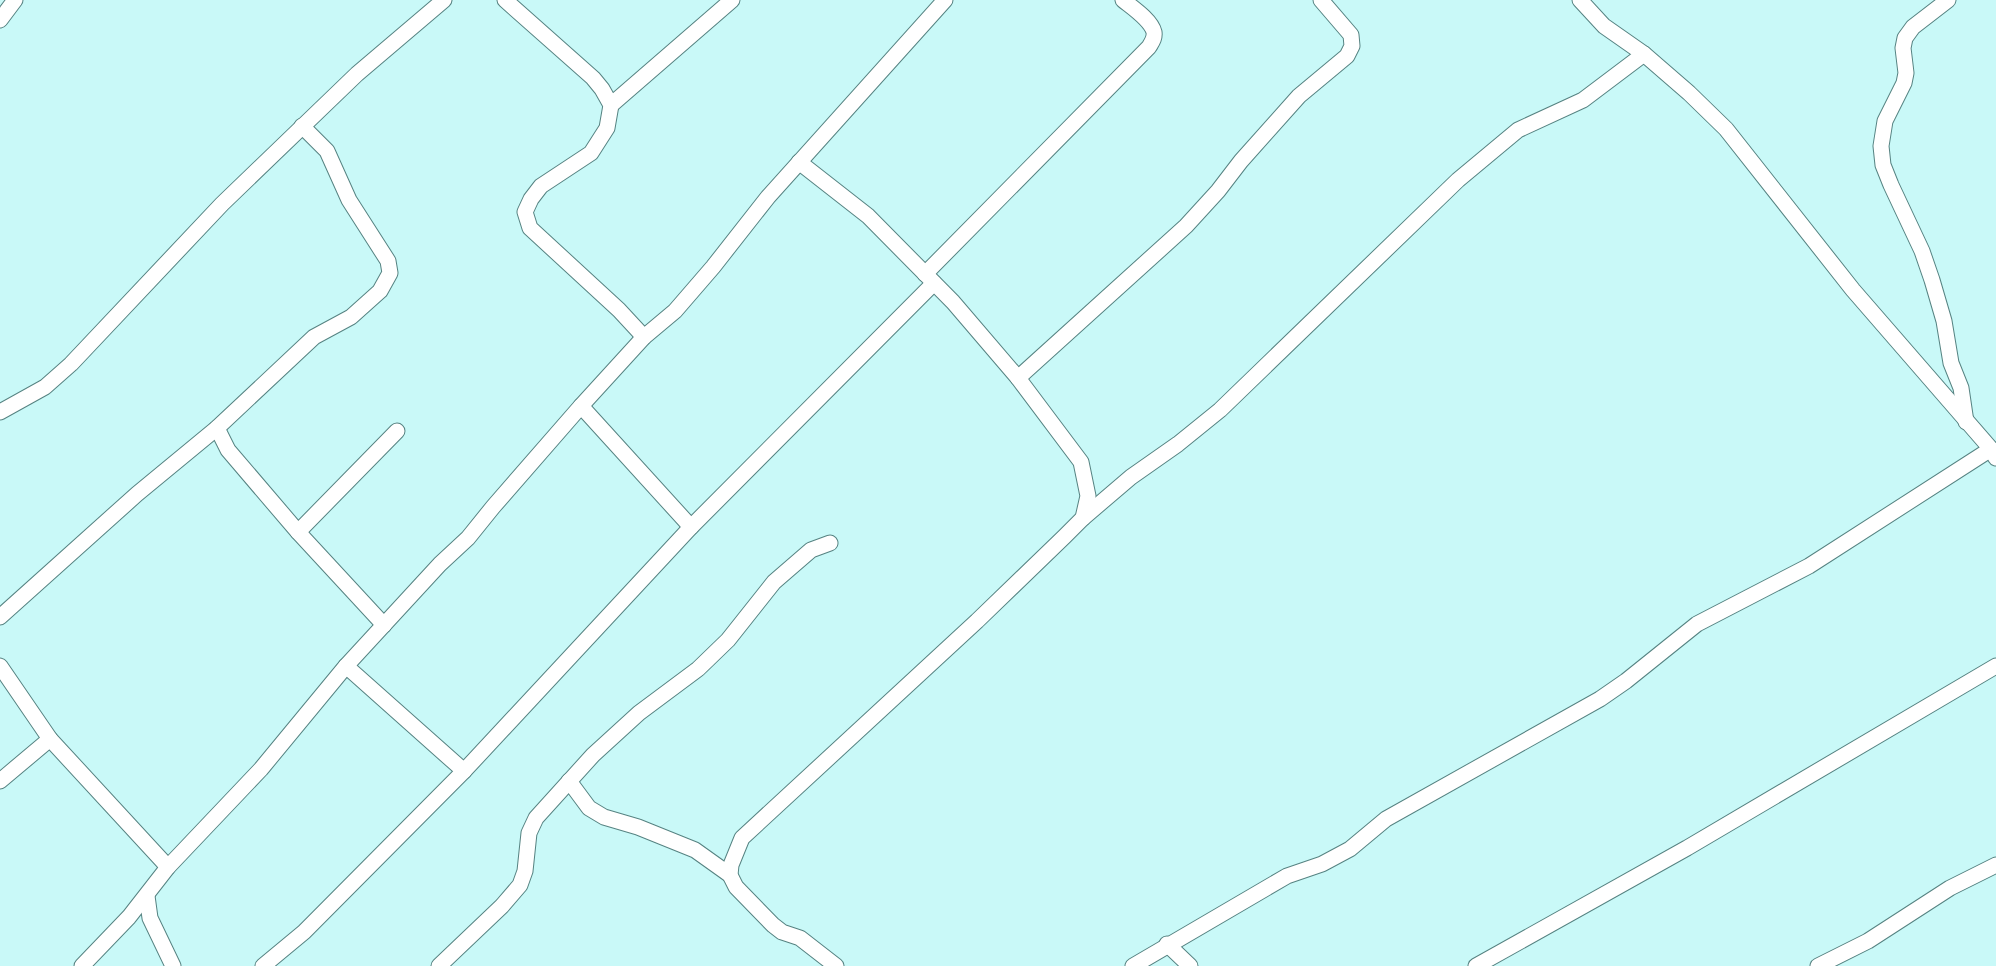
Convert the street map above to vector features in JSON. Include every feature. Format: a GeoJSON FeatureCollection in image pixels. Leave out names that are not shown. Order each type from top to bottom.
{"type":"FeatureCollection","features":[{"type":"Feature","properties":{"kind":"street"},"geometry":{"type":"LineString","coordinates":[[0,20],[15,0]]}},
{"type":"Feature","properties":{"kind":"street"},"geometry":{"type":"LineString","coordinates":[[0,412],[45,387],[71,364],[222,204],[357,74],[444,0]]}},
{"type":"Feature","properties":{"kind":"street"},"geometry":{"type":"LineString","coordinates":[[505,0],[593,78],[611,105]]}},
{"type":"Feature","properties":{"kind":"street"},"geometry":{"type":"LineString","coordinates":[[644,336],[619,310],[530,228],[524,212],[541,186],[591,153],[607,128],[611,105],[732,0]]}},
{"type":"Feature","properties":{"kind":"street"},"geometry":{"type":"LineString","coordinates":[[82,966],[129,917],[168,867],[261,769],[346,666],[440,564],[468,538],[581,406],[644,336],[675,311],[713,267],[768,197],[945,0]]}},
{"type":"Feature","properties":{"kind":"street"},"geometry":{"type":"LineString","coordinates":[[263,966],[304,932],[464,771],[691,527],[1149,47],[1154,39],[1154,31],[1146,20],[1124,0]]}},
{"type":"Feature","properties":{"kind":"street"},"geometry":{"type":"LineString","coordinates":[[1018,378],[1186,226],[1299,96],[1347,56],[1352,46],[1351,35],[1321,0]]}},
{"type":"Feature","properties":{"kind":"street"},"geometry":{"type":"LineString","coordinates":[[1133,966],[1167,944],[1287,876],[1322,864],[1343,852],[1386,819],[1600,699],[1626,681],[1697,624],[1809,566],[1994,453],[1853,290],[1726,129],[1689,93],[1644,54],[1604,26],[1580,0]]}},
{"type":"Feature","properties":{"kind":"street"},"geometry":{"type":"LineString","coordinates":[[1948,0],[1913,27],[1905,38],[1906,73],[1904,83],[1885,121],[1881,146],[1883,166],[1922,250],[1932,280],[1944,321],[1951,363],[1961,388],[1966,422]]}},
{"type":"Feature","properties":{"kind":"street"},"geometry":{"type":"LineString","coordinates":[[730,875],[731,865],[742,838],[977,621],[1083,518],[1131,477],[1178,444],[1220,410],[1466,174],[1518,130],[1583,100],[1644,54]]}},
{"type":"Feature","properties":{"kind":"street"},"geometry":{"type":"LineString","coordinates":[[0,617],[137,494],[217,428],[314,337],[351,317],[380,291],[390,273],[388,261],[349,200],[327,151],[302,126]]}},
{"type":"Feature","properties":{"kind":"street"},"geometry":{"type":"LineString","coordinates":[[799,162],[868,216],[953,302],[1018,378],[1081,462],[1088,496],[1083,518]]}},
{"type":"Feature","properties":{"kind":"street"},"geometry":{"type":"LineString","coordinates":[[581,406],[691,527]]}},
{"type":"Feature","properties":{"kind":"street"},"geometry":{"type":"LineString","coordinates":[[217,428],[228,450],[298,532],[384,625]]}},
{"type":"Feature","properties":{"kind":"street"},"geometry":{"type":"LineString","coordinates":[[298,532],[397,431]]}},
{"type":"Feature","properties":{"kind":"street"},"geometry":{"type":"LineString","coordinates":[[439,966],[502,906],[520,885],[525,870],[529,833],[536,818],[593,755],[639,712],[698,669],[728,640],[774,582],[811,550],[830,543]]}},
{"type":"Feature","properties":{"kind":"street"},"geometry":{"type":"LineString","coordinates":[[0,666],[50,739],[168,867]]}},
{"type":"Feature","properties":{"kind":"street"},"geometry":{"type":"LineString","coordinates":[[346,666],[464,771]]}},
{"type":"Feature","properties":{"kind":"street"},"geometry":{"type":"LineString","coordinates":[[1476,966],[1687,848],[1996,666]]}},
{"type":"Feature","properties":{"kind":"street"},"geometry":{"type":"LineString","coordinates":[[0,780],[50,739]]}},
{"type":"Feature","properties":{"kind":"street"},"geometry":{"type":"LineString","coordinates":[[569,781],[589,808],[695,850],[730,875],[736,887],[773,925],[782,932],[800,938],[836,966]]}},
{"type":"Feature","properties":{"kind":"street"},"geometry":{"type":"LineString","coordinates":[[1818,966],[1868,941],[1950,888],[1996,865]]}},
{"type":"Feature","properties":{"kind":"street"},"geometry":{"type":"LineString","coordinates":[[147,896],[150,918],[173,966]]}},
{"type":"Feature","properties":{"kind":"street"},"geometry":{"type":"LineString","coordinates":[[1167,944],[1190,966]]}}]}
